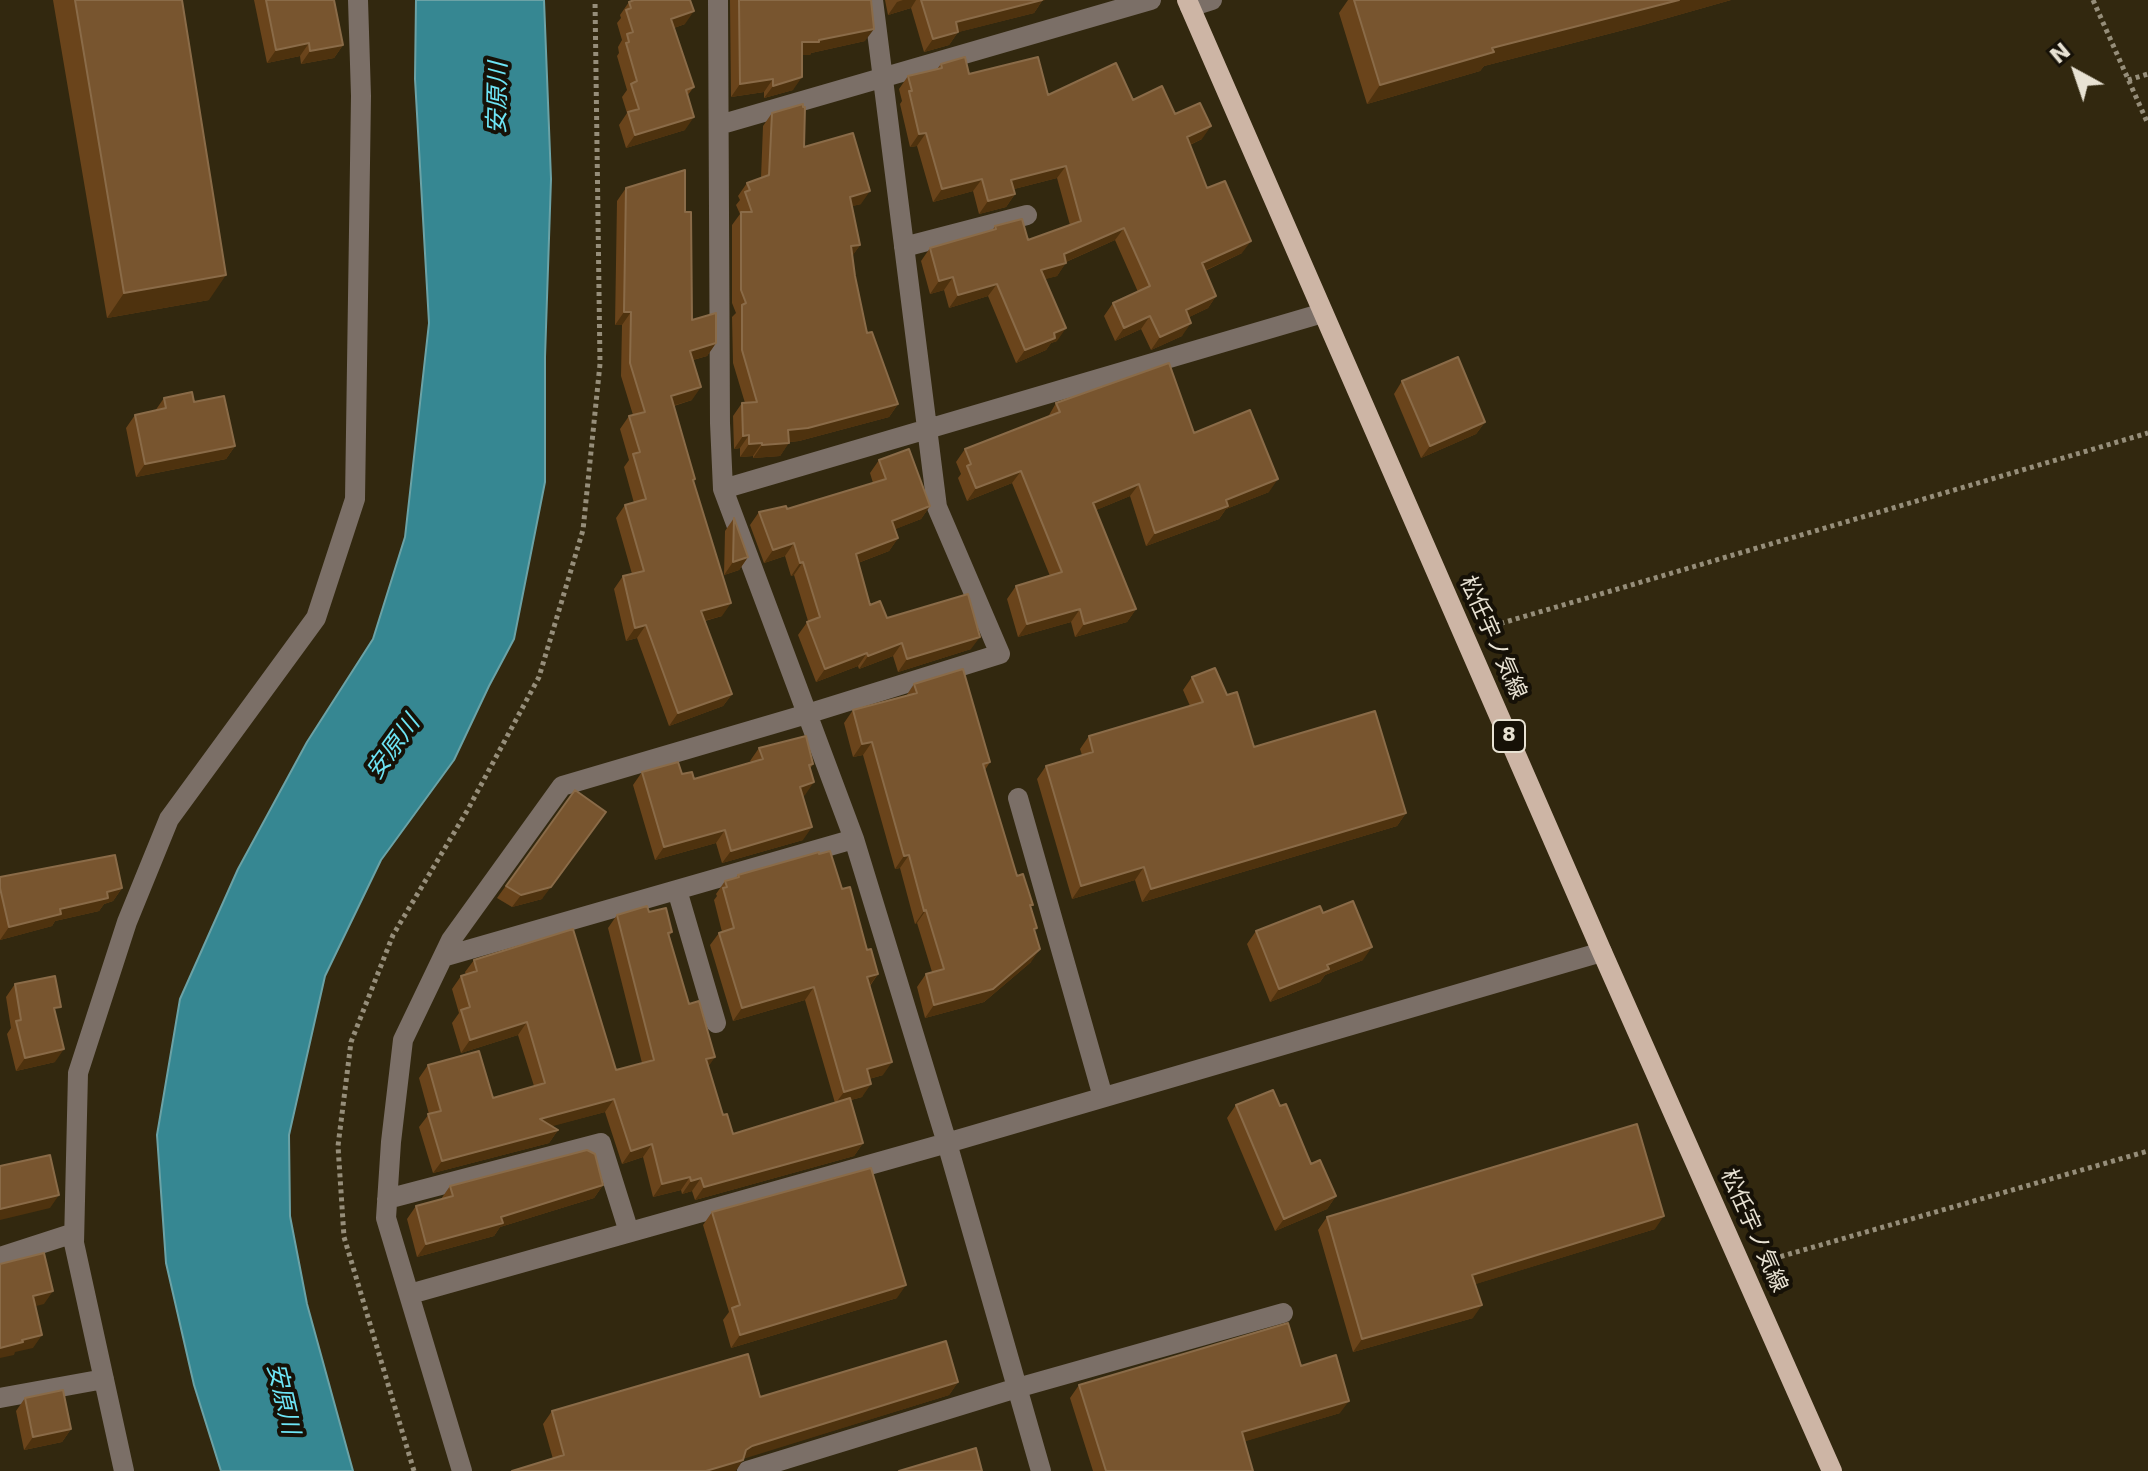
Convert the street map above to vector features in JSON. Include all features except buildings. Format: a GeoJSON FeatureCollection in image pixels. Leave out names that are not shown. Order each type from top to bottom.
{"type":"FeatureCollection","features":[{"type":"Feature","properties":{"kind":"main road","name":"松任宇ノ気線"},"geometry":{"type":"LineString","coordinates":[[1189,3],[1602,952],[1832,1471]]}},
{"type":"Feature","properties":{"kind":"street"},"geometry":{"type":"LineString","coordinates":[[124,1471],[74,1243],[78,1073],[127,922],[169,819],[316,618],[355,499],[361,96],[358,0]]}},
{"type":"Feature","properties":{"kind":"street"},"geometry":{"type":"LineString","coordinates":[[718,0],[723,489],[854,839],[947,1143],[1041,1471]]}},
{"type":"Feature","properties":{"kind":"street"},"geometry":{"type":"LineString","coordinates":[[462,1471],[386,1218],[403,1040],[451,940],[562,786],[1000,654],[937,507],[873,0]]}},
{"type":"Feature","properties":{"kind":"street"},"geometry":{"type":"LineString","coordinates":[[719,125],[1151,0]]}},
{"type":"Feature","properties":{"kind":"street"},"geometry":{"type":"LineString","coordinates":[[1189,3],[1212,0]]}},
{"type":"Feature","properties":{"kind":"street"},"geometry":{"type":"LineString","coordinates":[[904,247],[1027,215]]}},
{"type":"Feature","properties":{"kind":"street"},"geometry":{"type":"LineString","coordinates":[[723,489],[1323,313]]}},
{"type":"Feature","properties":{"kind":"street"},"geometry":{"type":"LineString","coordinates":[[1018,798],[1103,1097]]}},
{"type":"Feature","properties":{"kind":"street"},"geometry":{"type":"LineString","coordinates":[[443,957],[854,839]]}},
{"type":"Feature","properties":{"kind":"street"},"geometry":{"type":"LineString","coordinates":[[677,890],[716,1023]]}},
{"type":"Feature","properties":{"kind":"street"},"geometry":{"type":"LineString","coordinates":[[410,1294],[947,1143],[1602,952]]}},
{"type":"Feature","properties":{"kind":"street"},"geometry":{"type":"LineString","coordinates":[[387,1199],[601,1143],[629,1232]]}},
{"type":"Feature","properties":{"kind":"street"},"geometry":{"type":"LineString","coordinates":[[0,1257],[74,1233]]}},
{"type":"Feature","properties":{"kind":"street"},"geometry":{"type":"LineString","coordinates":[[747,1471],[1017,1388],[1283,1313]]}},
{"type":"Feature","properties":{"kind":"street"},"geometry":{"type":"LineString","coordinates":[[0,1398],[104,1379]]}},
{"type":"Feature","properties":{"kind":"path"},"geometry":{"type":"LineString","coordinates":[[414,1471],[344,1237],[338,1146],[351,1042],[393,935],[467,811],[539,677],[583,530],[600,364],[595,0]]}},
{"type":"Feature","properties":{"kind":"path"},"geometry":{"type":"LineString","coordinates":[[2093,0],[2148,124]]}},
{"type":"Feature","properties":{"kind":"path"},"geometry":{"type":"LineString","coordinates":[[2128,80],[2148,74]]}},
{"type":"Feature","properties":{"kind":"path"},"geometry":{"type":"LineString","coordinates":[[1465,634],[2148,433]]}},
{"type":"Feature","properties":{"kind":"path"},"geometry":{"type":"LineString","coordinates":[[1743,1267],[2148,1151]]}},
{"type":"Feature","properties":{"kind":"water","name":"安原川"},"geometry":{"type":"Polygon","coordinates":[[[416,0],[544,0],[551,179],[545,357],[545,482],[514,639],[454,760],[381,860],[325,976],[289,1135],[290,1216],[307,1304],[353,1471],[221,1471],[194,1385],[166,1263],[157,1135],[180,999],[238,869],[307,742],[373,639],[405,537],[429,323],[415,79],[416,0]]]}}]}
